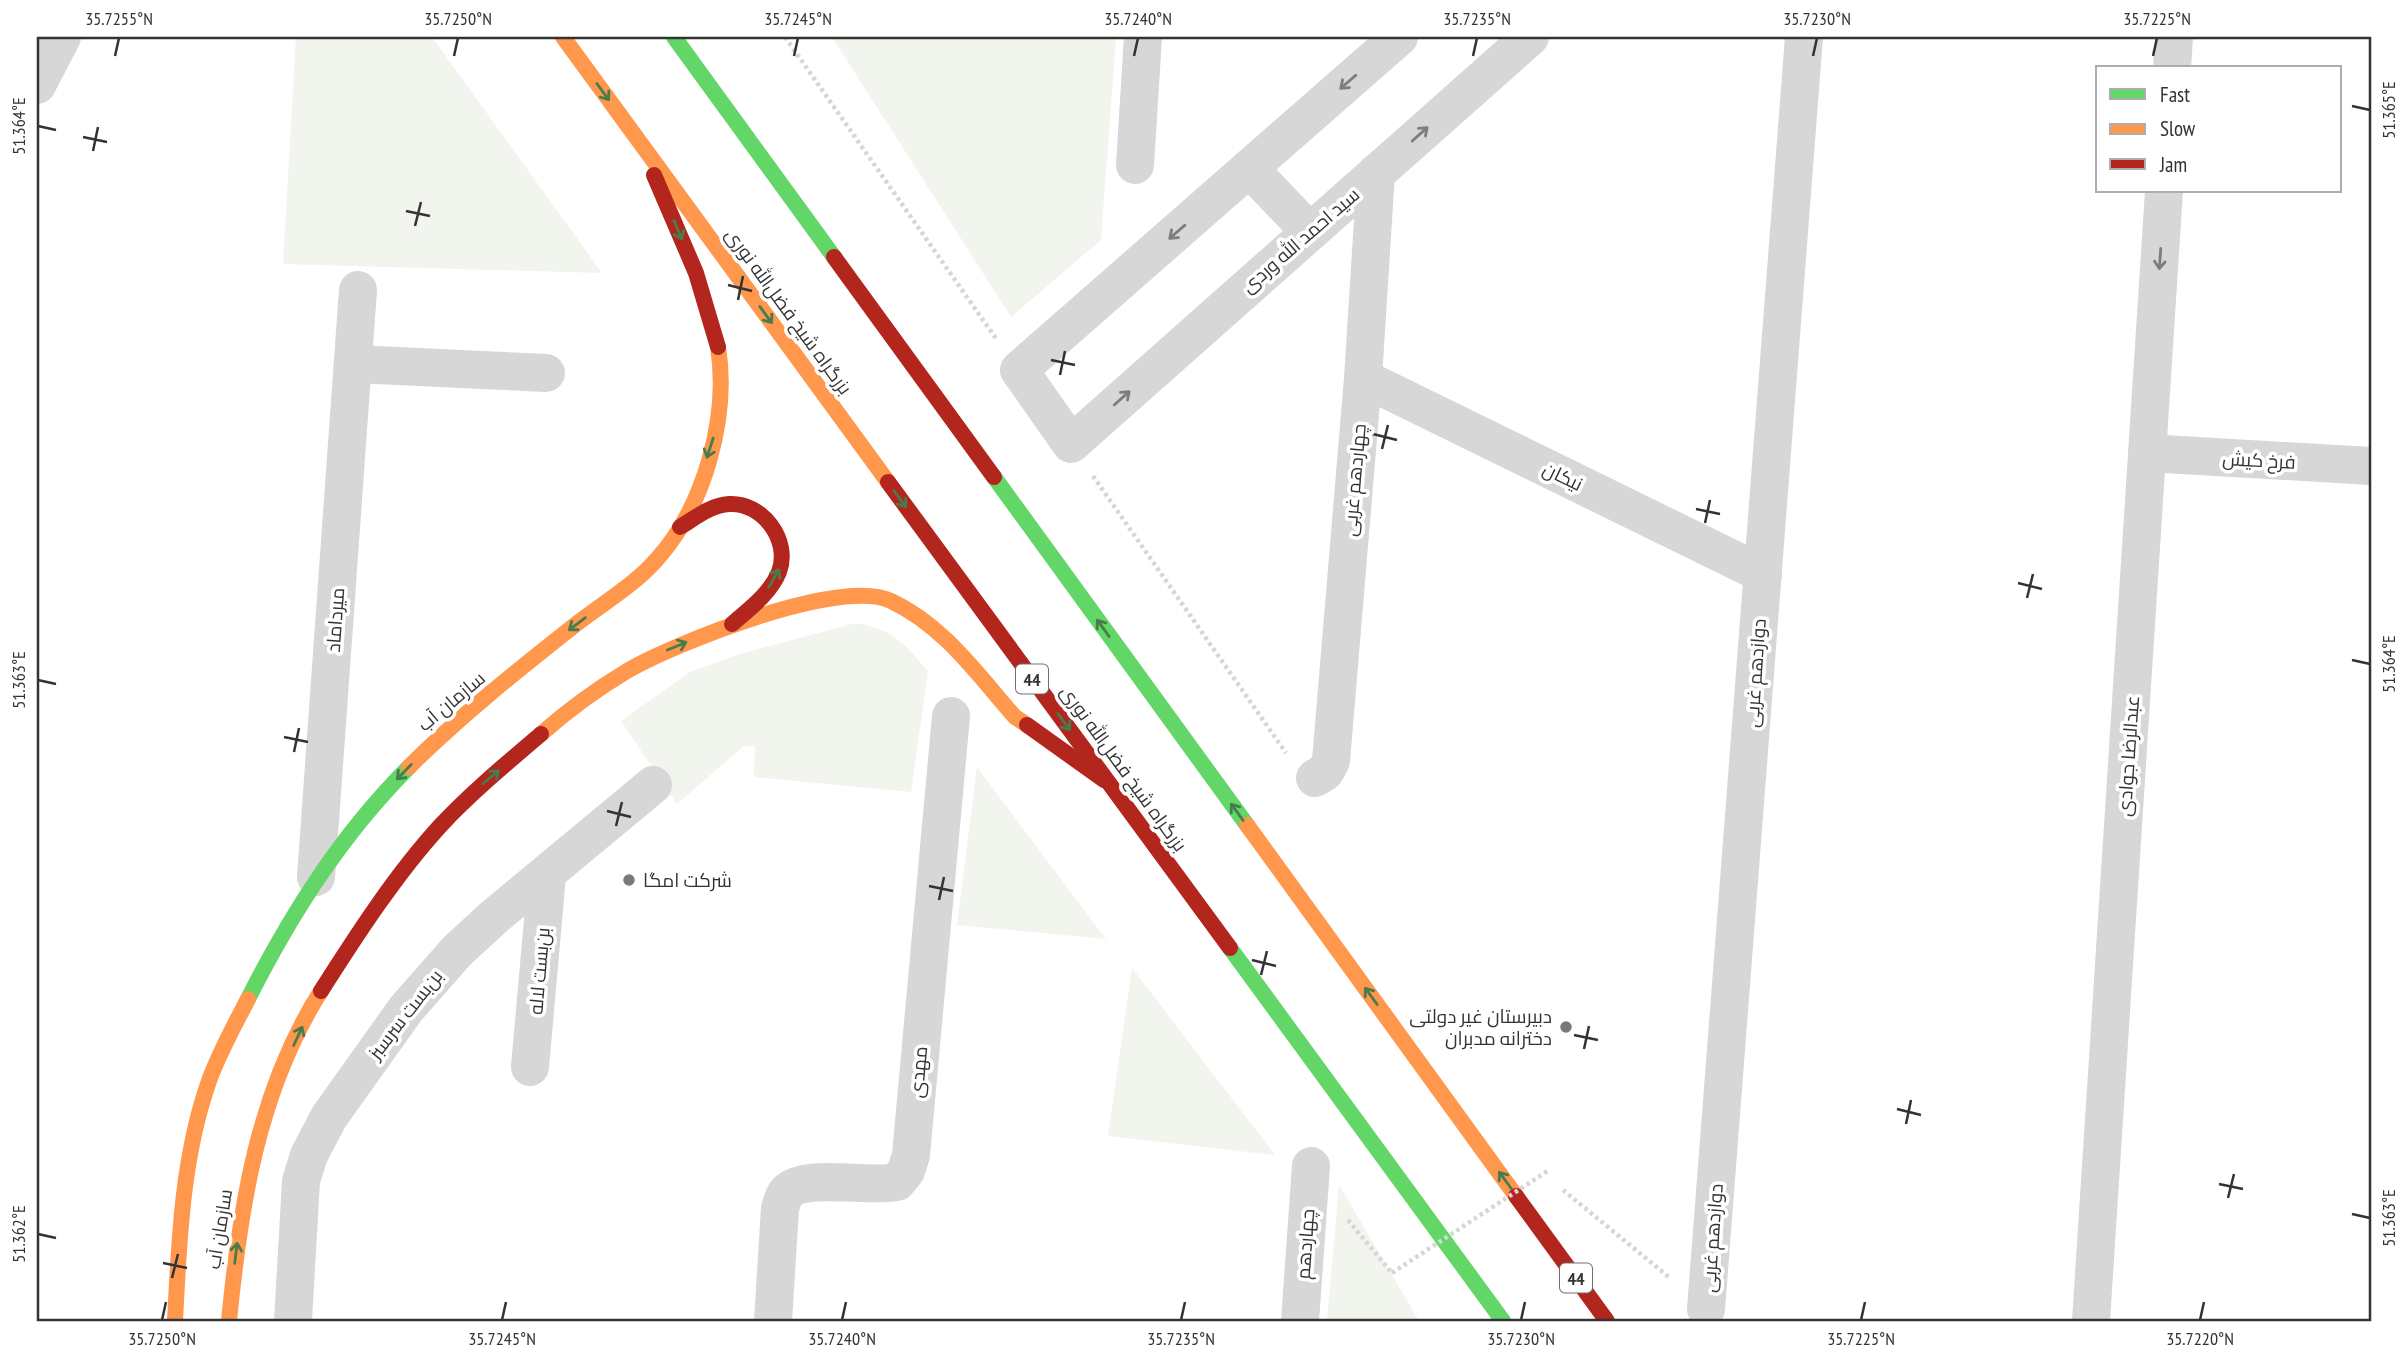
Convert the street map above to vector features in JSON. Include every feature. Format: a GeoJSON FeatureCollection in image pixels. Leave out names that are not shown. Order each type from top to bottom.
{"type":"FeatureCollection","features":[{"type":"Feature","properties":{"kind":"main road","name":"بزرگراه شیخ فضل‌الله نوری"},"geometry":{"type":"LineString","coordinates":[[563,37],[1503,1321]]}},
{"type":"Feature","properties":{"kind":"main road","name":"44"},"geometry":{"type":"LineString","coordinates":[[674,37],[1607,1321]]}},
{"type":"Feature","properties":{"kind":"main road","name":"سازمان آب"},"geometry":{"type":"LineString","coordinates":[[175,1321],[180,1235],[206,1091],[225,1043],[263,967],[316,877],[371,807],[437,738],[577,623],[619,594],[661,556],[680,527],[718,424],[721,370],[717,334],[683,242],[641,145]]}},
{"type":"Feature","properties":{"kind":"main road"},"geometry":{"type":"LineString","coordinates":[[680,527],[706,512],[735,503],[762,515],[775,530],[781,566],[773,584],[728,628]]}},
{"type":"Feature","properties":{"kind":"main road","name":"سازمان آب"},"geometry":{"type":"LineString","coordinates":[[229,1321],[236,1249],[251,1161],[263,1121],[312,1007],[354,939],[439,827],[473,792],[559,718],[595,692],[657,654],[728,628],[834,596],[888,599],[929,625],[1015,717],[1108,782]]}},
{"type":"Feature","properties":{"kind":"main road"},"geometry":{"type":"LineString","coordinates":[[1545,1235],[1615,1302]]}},
{"type":"Feature","properties":{"kind":"street"},"geometry":{"type":"LineString","coordinates":[[37,85],[62,37]]}},
{"type":"Feature","properties":{"kind":"street"},"geometry":{"type":"LineString","coordinates":[[1135,165],[1143,37]]}},
{"type":"Feature","properties":{"kind":"street"},"geometry":{"type":"LineString","coordinates":[[1070,444],[1019,370],[1399,37]]}},
{"type":"Feature","properties":{"kind":"street","name":"سید احمد الله وردی"},"geometry":{"type":"LineString","coordinates":[[1070,444],[1530,37]]}},
{"type":"Feature","properties":{"kind":"street","name":"دوازدهم غربی"},"geometry":{"type":"LineString","coordinates":[[1706,1309],[1804,37]]}},
{"type":"Feature","properties":{"kind":"street"},"geometry":{"type":"LineString","coordinates":[[2172,66],[2174,37]]}},
{"type":"Feature","properties":{"kind":"street"},"geometry":{"type":"LineString","coordinates":[[1249,168],[1310,232]]}},
{"type":"Feature","properties":{"kind":"street","name":"چهاردهم غربی"},"geometry":{"type":"LineString","coordinates":[[1315,778],[1325,772],[1331,761],[1363,378],[1376,173]]}},
{"type":"Feature","properties":{"kind":"street","name":"عبدالرضا جوادی"},"geometry":{"type":"LineString","coordinates":[[2091,1321],[2164,192]]}},
{"type":"Feature","properties":{"kind":"street","name":"میرداماد"},"geometry":{"type":"LineString","coordinates":[[316,877],[358,290]]}},
{"type":"Feature","properties":{"kind":"street"},"geometry":{"type":"LineString","coordinates":[[354,363],[546,373]]}},
{"type":"Feature","properties":{"kind":"street","name":"نیکان"},"geometry":{"type":"LineString","coordinates":[[1363,378],[1763,573]]}},
{"type":"Feature","properties":{"kind":"street","name":"فرخ کیش"},"geometry":{"type":"LineString","coordinates":[[2147,453],[2371,466]]}},
{"type":"Feature","properties":{"kind":"street","name":"مهدی"},"geometry":{"type":"LineString","coordinates":[[773,1321],[780,1208],[785,1193],[798,1185],[812,1183],[865,1185],[897,1182],[906,1171],[911,1155],[951,716]]}},
{"type":"Feature","properties":{"kind":"street","name":"بن‌بست سرسبز"},"geometry":{"type":"LineString","coordinates":[[293,1321],[301,1181],[309,1155],[329,1117],[431,978],[494,916],[653,786]]}},
{"type":"Feature","properties":{"kind":"street","name":"بن‌بست لاله"},"geometry":{"type":"LineString","coordinates":[[530,1067],[547,874]]}},
{"type":"Feature","properties":{"kind":"street","name":"چهاردهم"},"geometry":{"type":"LineString","coordinates":[[1300,1321],[1311,1166]]}},
{"type":"Feature","properties":{"kind":"path"},"geometry":{"type":"LineString","coordinates":[[785,37],[1019,370]]}},
{"type":"Feature","properties":{"kind":"path"},"geometry":{"type":"LineString","coordinates":[[1070,444],[1295,765],[1303,774],[1315,778]]}},
{"type":"Feature","properties":{"kind":"path"},"geometry":{"type":"LineString","coordinates":[[1355,1230],[1392,1273],[1549,1170]]}},
{"type":"Feature","properties":{"kind":"path"},"geometry":{"type":"LineString","coordinates":[[1559,1186],[1706,1309]]}},
{"type":"Feature","properties":{"kind":"shaded area"},"geometry":{"type":"Polygon","coordinates":[[[296,37],[432,37],[602,273],[283,264],[296,37]]]}},
{"type":"Feature","properties":{"kind":"shaded area"},"geometry":{"type":"Polygon","coordinates":[[[832,37],[1116,37],[1101,240],[1011,317],[832,37]]]}},
{"type":"Feature","properties":{"kind":"shaded area"},"geometry":{"type":"Polygon","coordinates":[[[856,623],[880,630],[897,639],[928,671],[911,792],[754,777],[755,747],[744,746],[677,804],[621,721],[690,672],[740,654],[856,623]]]}},
{"type":"Feature","properties":{"kind":"shaded area"},"geometry":{"type":"Polygon","coordinates":[[[977,767],[1106,939],[957,925],[977,767]]]}},
{"type":"Feature","properties":{"kind":"shaded area"},"geometry":{"type":"Polygon","coordinates":[[[1132,968],[1275,1155],[1108,1136],[1132,968]]]}},
{"type":"Feature","properties":{"kind":"shaded area"},"geometry":{"type":"Polygon","coordinates":[[[1339,1185],[1419,1321],[1327,1321],[1339,1185]]]}},
{"type":"Feature","properties":{"kind":"traffic: fast"},"geometry":{"type":"LineString","coordinates":[[674,37],[834,257]]}},
{"type":"Feature","properties":{"kind":"traffic: fast"},"geometry":{"type":"LineString","coordinates":[[994,477],[1247,825]]}},
{"type":"Feature","properties":{"kind":"traffic: fast"},"geometry":{"type":"LineString","coordinates":[[248,999],[282,936],[319,877],[361,820],[409,767]]}},
{"type":"Feature","properties":{"kind":"traffic: fast"},"geometry":{"type":"LineString","coordinates":[[1230,948],[1503,1321]]}},
{"type":"Feature","properties":{"kind":"traffic: slow"},"geometry":{"type":"LineString","coordinates":[[563,37],[888,482]]}},
{"type":"Feature","properties":{"kind":"traffic: slow"},"geometry":{"type":"LineString","coordinates":[[409,767],[511,676],[639,577],[675,537],[701,486],[710,458],[720,402],[718,347]]}},
{"type":"Feature","properties":{"kind":"traffic: slow"},"geometry":{"type":"LineString","coordinates":[[541,734],[593,693],[627,671],[681,645],[718,630],[798,605],[835,598],[867,596],[891,601],[927,623],[959,652],[1015,717],[1027,725]]}},
{"type":"Feature","properties":{"kind":"traffic: slow"},"geometry":{"type":"LineString","coordinates":[[1247,825],[1516,1196]]}},
{"type":"Feature","properties":{"kind":"traffic: slow"},"geometry":{"type":"LineString","coordinates":[[229,1321],[246,1193],[267,1109],[299,1029],[321,991]]}},
{"type":"Feature","properties":{"kind":"traffic: slow"},"geometry":{"type":"LineString","coordinates":[[175,1321],[183,1200],[193,1139],[213,1071],[248,999]]}},
{"type":"Feature","properties":{"kind":"traffic: jam"},"geometry":{"type":"LineString","coordinates":[[654,175],[696,273],[718,347]]}},
{"type":"Feature","properties":{"kind":"traffic: jam"},"geometry":{"type":"LineString","coordinates":[[834,257],[994,477]]}},
{"type":"Feature","properties":{"kind":"traffic: jam"},"geometry":{"type":"LineString","coordinates":[[888,482],[1230,948]]}},
{"type":"Feature","properties":{"kind":"traffic: jam"},"geometry":{"type":"LineString","coordinates":[[680,527],[716,507],[741,505],[762,516],[777,536],[782,560],[775,580],[758,601],[732,624]]}},
{"type":"Feature","properties":{"kind":"traffic: jam"},"geometry":{"type":"LineString","coordinates":[[1027,725],[1104,780]]}},
{"type":"Feature","properties":{"kind":"traffic: jam"},"geometry":{"type":"LineString","coordinates":[[321,991],[377,906],[424,844],[465,801],[541,734]]}},
{"type":"Feature","properties":{"kind":"traffic: jam"},"geometry":{"type":"LineString","coordinates":[[1516,1196],[1607,1321]]}},
{"type":"Feature","properties":{"kind":"place","name":"شرکت امگا"},"geometry":{"type":"Point","coordinates":[629,880]}},
{"type":"Feature","properties":{"kind":"place","name":"دبیرستان غیر دولتی دخترانه مدبران"},"geometry":{"type":"Point","coordinates":[1566,1027]}}]}
